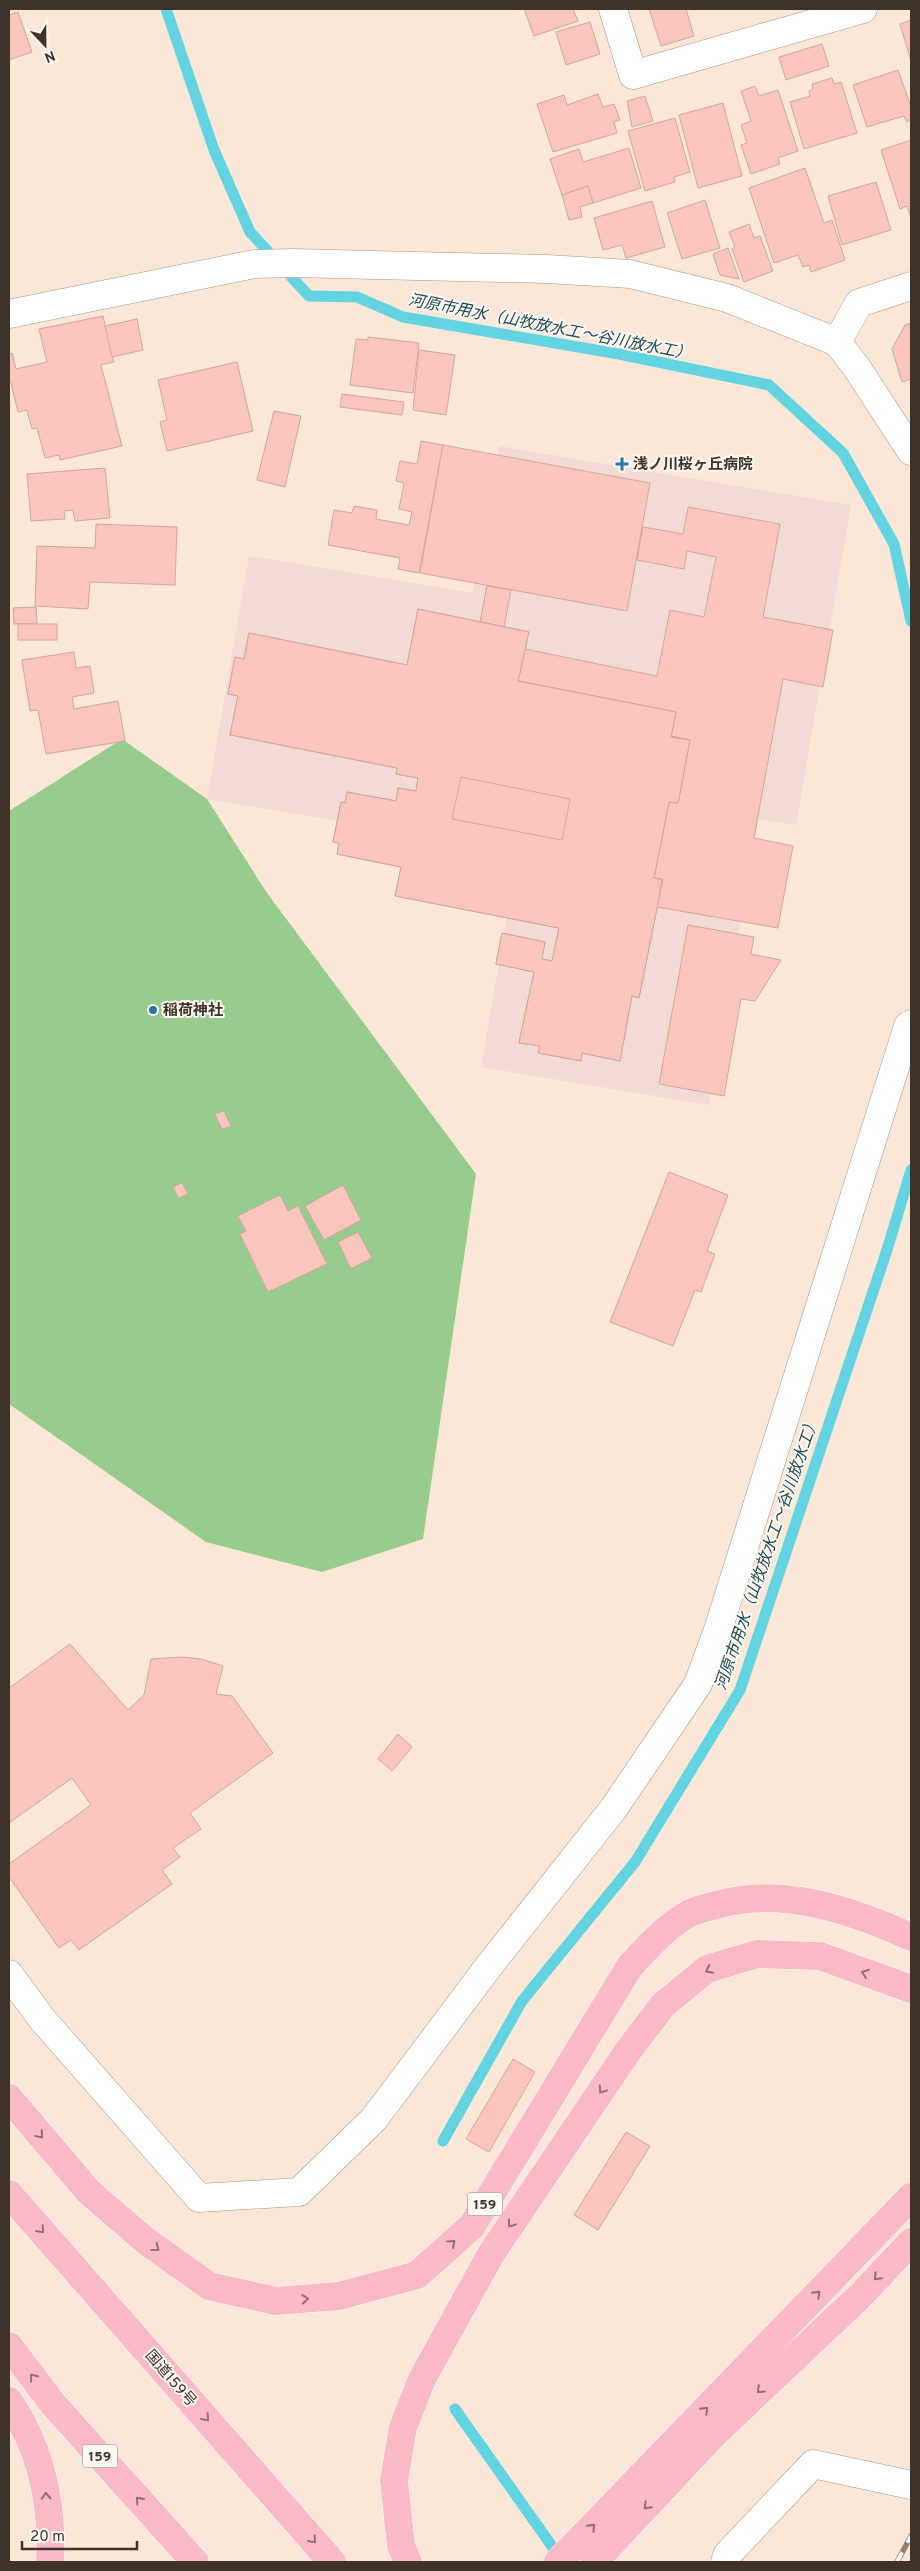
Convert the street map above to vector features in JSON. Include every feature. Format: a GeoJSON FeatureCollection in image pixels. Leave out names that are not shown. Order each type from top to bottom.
{"type":"FeatureCollection","features":[{"type":"Feature","properties":{"kind":"highway","name":"159"},"geometry":{"type":"LineString","coordinates":[[9,2098],[89,2192],[146,2241],[209,2286],[275,2301],[339,2296],[416,2275],[472,2226],[630,1966],[663,1931],[692,1912],[733,1900],[770,1899],[788,1901],[823,1905],[866,1917],[911,1937]]}},
{"type":"Feature","properties":{"kind":"highway","name":"159"},"geometry":{"type":"LineString","coordinates":[[408,2562],[401,2546],[394,2481],[404,2428],[422,2379],[490,2254],[628,2051],[663,2004],[707,1969],[757,1954],[820,1956],[911,1989]]}},
{"type":"Feature","properties":{"kind":"highway","name":"国道159号"},"geometry":{"type":"LineString","coordinates":[[9,2194],[332,2562]]}},
{"type":"Feature","properties":{"kind":"highway"},"geometry":{"type":"LineString","coordinates":[[558,2562],[911,2197]]}},
{"type":"Feature","properties":{"kind":"highway"},"geometry":{"type":"LineString","coordinates":[[594,2562],[715,2433],[860,2296],[911,2242]]}},
{"type":"Feature","properties":{"kind":"highway","name":"159"},"geometry":{"type":"LineString","coordinates":[[9,2346],[53,2404],[195,2562]]}},
{"type":"Feature","properties":{"kind":"highway"},"geometry":{"type":"LineString","coordinates":[[9,2401],[24,2423],[46,2482],[50,2562]]}},
{"type":"Feature","properties":{"kind":"street"},"geometry":{"type":"LineString","coordinates":[[613,9],[633,75],[863,9]]}},
{"type":"Feature","properties":{"kind":"street"},"geometry":{"type":"LineString","coordinates":[[9,314],[254,264],[292,263],[547,269],[630,274],[726,298],[838,342],[911,451]]}},
{"type":"Feature","properties":{"kind":"street"},"geometry":{"type":"LineString","coordinates":[[838,342],[859,303],[911,286]]}},
{"type":"Feature","properties":{"kind":"street"},"geometry":{"type":"LineString","coordinates":[[9,1974],[42,2019],[199,2198],[299,2192],[374,2119],[489,1966],[614,1808],[698,1684],[718,1630],[908,1026],[911,1024]]}},
{"type":"Feature","properties":{"kind":"street"},"geometry":{"type":"LineString","coordinates":[[725,2562],[726,2556],[813,2464],[911,2485]]}},
{"type":"Feature","properties":{"kind":"shaded area"},"geometry":{"type":"Polygon","coordinates":[[[499,446],[851,505],[796,825],[758,819],[709,1105],[481,1067],[518,851],[207,799],[249,556],[473,593],[499,446]]]}},
{"type":"Feature","properties":{"kind":"green space"},"geometry":{"type":"Polygon","coordinates":[[[122,739],[207,799],[267,893],[476,1174],[423,1539],[322,1572],[206,1542],[9,1404],[9,811],[122,739]]]}},
{"type":"Feature","properties":{"kind":"building"},"geometry":{"type":"Polygon","coordinates":[[[524,9],[573,9],[578,21],[534,36],[524,9]]]}},
{"type":"Feature","properties":{"kind":"building"},"geometry":{"type":"Polygon","coordinates":[[[649,9],[686,9],[694,36],[661,46],[649,9]]]}},
{"type":"Feature","properties":{"kind":"building"},"geometry":{"type":"Polygon","coordinates":[[[18,12],[32,52],[9,60],[9,15],[18,12]]]}},
{"type":"Feature","properties":{"kind":"building"},"geometry":{"type":"Polygon","coordinates":[[[911,20],[911,61],[900,24],[911,20]]]}},
{"type":"Feature","properties":{"kind":"building"},"geometry":{"type":"Polygon","coordinates":[[[590,22],[600,54],[566,65],[556,32],[590,22]]]}},
{"type":"Feature","properties":{"kind":"building"},"geometry":{"type":"Polygon","coordinates":[[[822,44],[829,66],[786,80],[779,57],[822,44]]]}},
{"type":"Feature","properties":{"kind":"building"},"geometry":{"type":"Polygon","coordinates":[[[898,70],[911,107],[911,120],[907,122],[904,116],[867,127],[853,85],[898,70]]]}},
{"type":"Feature","properties":{"kind":"building"},"geometry":{"type":"Polygon","coordinates":[[[832,78],[834,84],[841,82],[857,133],[804,149],[790,102],[810,96],[809,91],[813,89],[812,84],[832,78]]]}},
{"type":"Feature","properties":{"kind":"building"},"geometry":{"type":"Polygon","coordinates":[[[755,86],[759,96],[778,90],[798,151],[778,158],[780,164],[751,174],[741,145],[747,143],[741,125],[751,121],[741,91],[755,86]]]}},
{"type":"Feature","properties":{"kind":"building"},"geometry":{"type":"Polygon","coordinates":[[[598,94],[603,107],[614,104],[620,120],[614,122],[617,133],[553,152],[537,104],[564,95],[567,105],[598,94]]]}},
{"type":"Feature","properties":{"kind":"building"},"geometry":{"type":"Polygon","coordinates":[[[645,96],[653,121],[632,127],[627,101],[645,96]]]}},
{"type":"Feature","properties":{"kind":"building"},"geometry":{"type":"Polygon","coordinates":[[[723,103],[742,176],[698,188],[679,115],[723,103]]]}},
{"type":"Feature","properties":{"kind":"building"},"geometry":{"type":"Polygon","coordinates":[[[675,118],[690,172],[674,177],[675,182],[645,191],[628,131],[675,118]]]}},
{"type":"Feature","properties":{"kind":"building"},"geometry":{"type":"Polygon","coordinates":[[[911,140],[911,218],[907,206],[900,209],[881,150],[911,140]]]}},
{"type":"Feature","properties":{"kind":"building"},"geometry":{"type":"Polygon","coordinates":[[[629,148],[641,188],[593,203],[588,186],[562,195],[550,159],[579,149],[583,162],[629,148]]]}},
{"type":"Feature","properties":{"kind":"building"},"geometry":{"type":"Polygon","coordinates":[[[805,168],[824,223],[832,220],[845,260],[811,272],[809,265],[803,267],[798,255],[774,263],[749,188],[805,168]]]}},
{"type":"Feature","properties":{"kind":"building"},"geometry":{"type":"Polygon","coordinates":[[[876,182],[891,230],[842,245],[828,196],[876,182]]]}},
{"type":"Feature","properties":{"kind":"building"},"geometry":{"type":"Polygon","coordinates":[[[588,186],[593,203],[580,207],[582,217],[569,220],[562,195],[588,186]]]}},
{"type":"Feature","properties":{"kind":"building"},"geometry":{"type":"Polygon","coordinates":[[[705,200],[720,248],[682,259],[667,213],[705,200]]]}},
{"type":"Feature","properties":{"kind":"building"},"geometry":{"type":"Polygon","coordinates":[[[652,201],[665,247],[626,258],[622,245],[603,250],[594,218],[652,201]]]}},
{"type":"Feature","properties":{"kind":"building"},"geometry":{"type":"Polygon","coordinates":[[[749,224],[754,238],[760,236],[773,271],[744,282],[732,249],[735,247],[729,232],[749,224]]]}},
{"type":"Feature","properties":{"kind":"building"},"geometry":{"type":"Polygon","coordinates":[[[728,248],[739,279],[720,275],[713,254],[728,248]]]}},
{"type":"Feature","properties":{"kind":"building"},"geometry":{"type":"Polygon","coordinates":[[[103,316],[114,362],[101,365],[122,446],[60,460],[59,455],[45,458],[37,428],[32,429],[27,410],[18,412],[11,383],[9,383],[9,354],[12,353],[16,369],[47,362],[39,329],[103,316]]]}},
{"type":"Feature","properties":{"kind":"building"},"geometry":{"type":"Polygon","coordinates":[[[137,319],[143,350],[112,357],[105,326],[137,319]]]}},
{"type":"Feature","properties":{"kind":"building"},"geometry":{"type":"Polygon","coordinates":[[[911,323],[911,379],[902,382],[892,349],[905,325],[911,323]]]}},
{"type":"Feature","properties":{"kind":"building"},"geometry":{"type":"Polygon","coordinates":[[[368,337],[419,343],[413,393],[350,385],[356,339],[368,340],[368,337]]]}},
{"type":"Feature","properties":{"kind":"building"},"geometry":{"type":"Polygon","coordinates":[[[419,350],[455,355],[446,415],[413,410],[419,350]]]}},
{"type":"Feature","properties":{"kind":"building"},"geometry":{"type":"Polygon","coordinates":[[[237,362],[253,431],[167,451],[160,422],[167,420],[158,380],[237,362]]]}},
{"type":"Feature","properties":{"kind":"building"},"geometry":{"type":"Polygon","coordinates":[[[342,394],[404,402],[402,415],[340,407],[342,394]]]}},
{"type":"Feature","properties":{"kind":"building"},"geometry":{"type":"Polygon","coordinates":[[[274,411],[301,416],[285,487],[257,480],[274,411]]]}},
{"type":"Feature","properties":{"kind":"building"},"geometry":{"type":"Polygon","coordinates":[[[421,441],[443,445],[419,573],[398,569],[400,558],[328,545],[334,510],[352,513],[354,506],[377,510],[376,519],[409,525],[412,512],[399,509],[404,483],[396,481],[400,461],[417,464],[421,441]]]}},
{"type":"Feature","properties":{"kind":"building"},"geometry":{"type":"Polygon","coordinates":[[[443,445],[650,483],[627,611],[420,573],[443,445]]]}},
{"type":"Feature","properties":{"kind":"building"},"geometry":{"type":"Polygon","coordinates":[[[105,468],[110,518],[75,521],[73,510],[64,511],[65,519],[31,521],[27,474],[105,468]]]}},
{"type":"Feature","properties":{"kind":"building"},"geometry":{"type":"Polygon","coordinates":[[[688,507],[780,524],[763,617],[833,630],[823,687],[783,679],[754,838],[793,846],[778,928],[657,907],[663,879],[654,878],[669,802],[678,803],[690,740],[671,736],[676,712],[518,681],[525,649],[657,676],[670,610],[704,617],[716,557],[687,551],[684,569],[637,560],[643,527],[683,534],[688,507]]]}},
{"type":"Feature","properties":{"kind":"building"},"geometry":{"type":"Polygon","coordinates":[[[96,524],[177,527],[175,585],[90,582],[88,609],[35,606],[37,546],[95,548],[96,524]]]}},
{"type":"Feature","properties":{"kind":"building"},"geometry":{"type":"Polygon","coordinates":[[[487,586],[511,590],[504,627],[480,622],[487,586]]]}},
{"type":"Feature","properties":{"kind":"building"},"geometry":{"type":"Polygon","coordinates":[[[36,607],[37,623],[14,624],[13,608],[36,607]]]}},
{"type":"Feature","properties":{"kind":"building"},"geometry":{"type":"Polygon","coordinates":[[[418,609],[529,632],[518,681],[676,712],[671,737],[690,740],[678,803],[669,802],[654,878],[662,880],[658,903],[639,998],[632,996],[620,1061],[582,1053],[581,1061],[538,1053],[540,1046],[519,1043],[534,972],[496,964],[502,933],[545,942],[542,959],[552,961],[559,928],[395,896],[401,867],[337,854],[339,843],[333,842],[341,802],[345,803],[347,792],[396,801],[398,788],[416,791],[418,778],[396,774],[397,768],[230,735],[238,696],[228,694],[235,657],[244,659],[249,633],[407,665],[418,609]],[[461,777],[452,819],[562,840],[570,799],[461,777]]]}},
{"type":"Feature","properties":{"kind":"building"},"geometry":{"type":"Polygon","coordinates":[[[418,609],[529,632],[518,681],[676,712],[671,737],[690,740],[678,803],[669,802],[654,878],[662,880],[658,903],[639,998],[632,996],[620,1061],[582,1053],[581,1061],[538,1053],[540,1046],[519,1043],[534,972],[496,964],[502,933],[545,942],[542,959],[552,961],[559,928],[395,896],[401,867],[337,854],[339,843],[333,842],[341,802],[345,803],[347,792],[396,801],[398,788],[416,791],[418,778],[396,774],[397,768],[230,735],[238,696],[228,694],[235,657],[244,659],[249,633],[407,665],[418,609]]]}},
{"type":"Feature","properties":{"kind":"building"},"geometry":{"type":"Polygon","coordinates":[[[18,624],[57,624],[57,640],[18,640],[18,624]]]}},
{"type":"Feature","properties":{"kind":"building"},"geometry":{"type":"Polygon","coordinates":[[[74,652],[76,668],[90,666],[94,693],[72,697],[74,709],[118,701],[125,741],[46,754],[38,710],[30,711],[22,660],[74,652]]]}},
{"type":"Feature","properties":{"kind":"building"},"geometry":{"type":"Polygon","coordinates":[[[461,777],[570,799],[562,840],[452,819],[461,777]]]}},
{"type":"Feature","properties":{"kind":"building"},"geometry":{"type":"Polygon","coordinates":[[[688,925],[754,937],[751,954],[781,960],[755,1001],[741,999],[724,1096],[659,1084],[688,925]]]}},
{"type":"Feature","properties":{"kind":"building"},"geometry":{"type":"Polygon","coordinates":[[[224,1111],[231,1126],[222,1129],[215,1114],[224,1111]]]}},
{"type":"Feature","properties":{"kind":"building"},"geometry":{"type":"Polygon","coordinates":[[[669,1172],[728,1195],[707,1251],[715,1254],[701,1292],[695,1290],[673,1346],[610,1322],[669,1172]]]}},
{"type":"Feature","properties":{"kind":"building"},"geometry":{"type":"Polygon","coordinates":[[[182,1183],[188,1194],[178,1198],[173,1187],[182,1183]]]}},
{"type":"Feature","properties":{"kind":"building"},"geometry":{"type":"Polygon","coordinates":[[[343,1185],[361,1220],[324,1240],[305,1206],[343,1185]]]}},
{"type":"Feature","properties":{"kind":"building"},"geometry":{"type":"Polygon","coordinates":[[[280,1195],[288,1211],[298,1206],[327,1264],[268,1292],[240,1234],[246,1231],[238,1216],[280,1195]]]}},
{"type":"Feature","properties":{"kind":"building"},"geometry":{"type":"Polygon","coordinates":[[[358,1232],[372,1258],[351,1269],[338,1242],[358,1232]]]}},
{"type":"Feature","properties":{"kind":"building"},"geometry":{"type":"Polygon","coordinates":[[[70,1644],[128,1710],[144,1695],[151,1659],[182,1657],[201,1659],[223,1666],[216,1694],[232,1696],[273,1753],[190,1813],[201,1829],[173,1848],[180,1857],[162,1870],[172,1884],[79,1950],[71,1940],[59,1948],[9,1877],[9,1864],[91,1805],[72,1778],[9,1823],[9,1688],[70,1644]]]}},
{"type":"Feature","properties":{"kind":"building"},"geometry":{"type":"Polygon","coordinates":[[[398,1734],[412,1747],[392,1771],[378,1759],[398,1734]]]}},
{"type":"Feature","properties":{"kind":"building"},"geometry":{"type":"Polygon","coordinates":[[[513,2059],[535,2072],[489,2152],[466,2139],[513,2059]]]}},
{"type":"Feature","properties":{"kind":"building"},"geometry":{"type":"Polygon","coordinates":[[[626,2132],[650,2146],[598,2230],[574,2215],[626,2132]]]}},
{"type":"Feature","properties":{"kind":"waterway","name":"河原市用水（山牧放水工～谷川放水工）"},"geometry":{"type":"LineString","coordinates":[[166,9],[214,150],[250,232],[309,296],[357,297],[403,317],[619,354],[769,385],[843,453],[894,544],[911,621]]}},
{"type":"Feature","properties":{"kind":"waterway","name":"河原市用水（山牧放水工～谷川放水工）"},"geometry":{"type":"LineString","coordinates":[[443,2141],[522,2001],[635,1862],[740,1690],[887,1250],[911,1170]]}},
{"type":"Feature","properties":{"kind":"waterway","name":"河原市用水（山牧放水工～谷川放水工）"},"geometry":{"type":"LineString","coordinates":[[455,2409],[561,2559]]}},
{"type":"Feature","properties":{"kind":"railway"},"geometry":{"type":"LineString","coordinates":[[897,2562],[911,2536]]}},
{"type":"Feature","properties":{"kind":"place","name":"浅ノ川桜ヶ丘病院"},"geometry":{"type":"Point","coordinates":[622,464]}},
{"type":"Feature","properties":{"kind":"place","name":"稲荷神社"},"geometry":{"type":"Point","coordinates":[153,1010]}}]}
